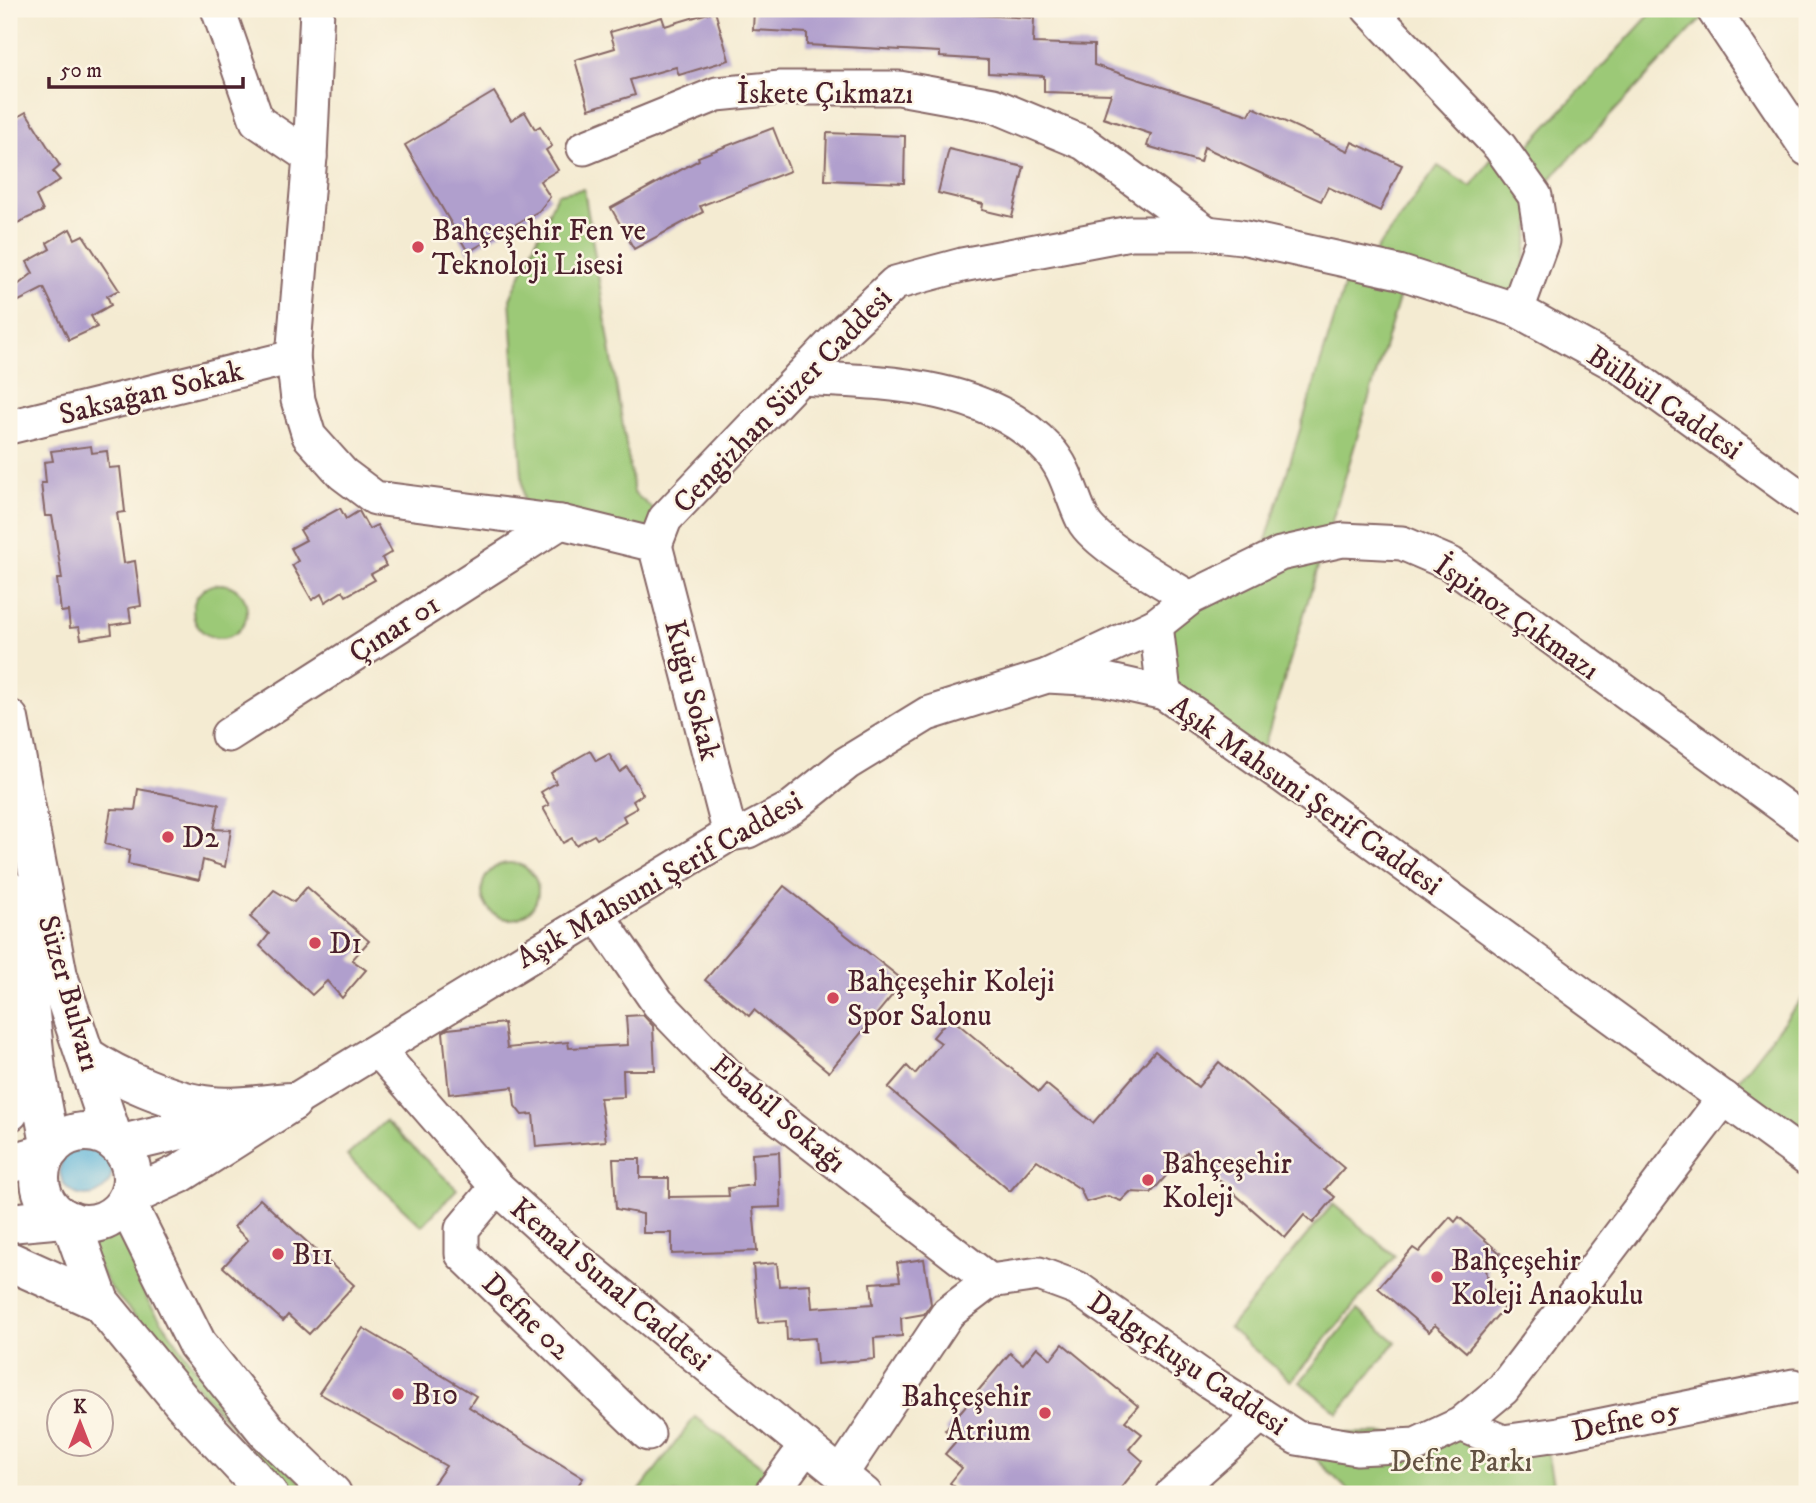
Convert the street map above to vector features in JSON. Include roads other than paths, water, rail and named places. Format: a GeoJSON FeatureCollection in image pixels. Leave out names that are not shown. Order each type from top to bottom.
{"type":"FeatureCollection","features":[{"type":"Feature","properties":{"kind":"main road","name":"Süzer Bulvarı"},"geometry":{"type":"LineString","coordinates":[[9,719],[58,976],[116,1143]]}},
{"type":"Feature","properties":{"kind":"main road","name":"Süzer Bulvarı"},"geometry":{"type":"LineString","coordinates":[[9,891],[26,975],[31,1030],[49,1151]]}},
{"type":"Feature","properties":{"kind":"main road"},"geometry":{"type":"LineString","coordinates":[[9,1112],[15,1100],[31,1030]]}},
{"type":"Feature","properties":{"kind":"main road"},"geometry":{"type":"LineString","coordinates":[[86,1057],[107,1071],[155,1090],[211,1106],[292,1102]]}},
{"type":"Feature","properties":{"kind":"main road"},"geometry":{"type":"LineString","coordinates":[[116,1143],[292,1102]]}},
{"type":"Feature","properties":{"kind":"main road"},"geometry":{"type":"LineString","coordinates":[[9,1223],[67,1220],[88,1224],[112,1217],[127,1200],[179,1174],[292,1102]]}},
{"type":"Feature","properties":{"kind":"main road"},"geometry":{"type":"LineString","coordinates":[[9,1164],[49,1151],[66,1137],[78,1133],[90,1132],[116,1143],[129,1161],[132,1173],[127,1200],[197,1344],[267,1431],[332,1494]]}},
{"type":"Feature","properties":{"kind":"main road"},"geometry":{"type":"LineString","coordinates":[[49,1151],[40,1177],[46,1201],[67,1220],[100,1302],[183,1403],[268,1494]]}},
{"type":"Feature","properties":{"kind":"main road"},"geometry":{"type":"LineString","coordinates":[[9,1261],[100,1302]]}},
{"type":"Feature","properties":{"kind":"street"},"geometry":{"type":"LineString","coordinates":[[218,9],[257,121],[310,157]]}},
{"type":"Feature","properties":{"kind":"street","name":"Cengizhan Süzer Caddesi"},"geometry":{"type":"LineString","coordinates":[[317,9],[310,157],[293,357],[298,400],[309,436],[344,474],[375,498],[561,522],[655,545],[665,519],[895,282],[962,265],[1130,233],[1207,233],[1241,237],[1399,272],[1517,310]]}},
{"type":"Feature","properties":{"kind":"street"},"geometry":{"type":"LineString","coordinates":[[1369,9],[1500,146],[1535,196],[1542,241],[1517,310]]}},
{"type":"Feature","properties":{"kind":"street"},"geometry":{"type":"LineString","coordinates":[[1713,9],[1807,149]]}},
{"type":"Feature","properties":{"kind":"street","name":"İskete Çıkmazı"},"geometry":{"type":"LineString","coordinates":[[584,148],[717,94],[780,88],[899,88],[993,105],[1084,143],[1207,233]]}},
{"type":"Feature","properties":{"kind":"street","name":"Bülbül Caddesi"},"geometry":{"type":"LineString","coordinates":[[1517,310],[1619,366],[1807,502]]}},
{"type":"Feature","properties":{"kind":"street","name":"Saksağan Sokak"},"geometry":{"type":"LineString","coordinates":[[9,427],[293,357]]}},
{"type":"Feature","properties":{"kind":"street"},"geometry":{"type":"LineString","coordinates":[[799,378],[895,383],[958,397],[1011,418],[1049,449],[1070,484],[1084,523],[1133,564],[1190,598]]}},
{"type":"Feature","properties":{"kind":"street","name":"Çınar 01"},"geometry":{"type":"LineString","coordinates":[[228,735],[561,522]]}},
{"type":"Feature","properties":{"kind":"street","name":"İspinoz Çıkmazı"},"geometry":{"type":"LineString","coordinates":[[1047,676],[1156,625],[1190,598],[1280,554],[1343,540],[1402,543],[1451,564],[1807,824]]}},
{"type":"Feature","properties":{"kind":"street","name":"Kuğu Sokak"},"geometry":{"type":"LineString","coordinates":[[655,545],[730,834]]}},
{"type":"Feature","properties":{"kind":"street"},"geometry":{"type":"LineString","coordinates":[[1156,625],[1164,693]]}},
{"type":"Feature","properties":{"kind":"street","name":"Aşık Mahsuni Şerif Caddesi"},"geometry":{"type":"LineString","coordinates":[[292,1102],[379,1051],[518,961],[598,916],[730,834],[748,831],[790,808],[846,763],[927,714],[1047,676],[1101,679],[1164,693],[1807,1159]]}},
{"type":"Feature","properties":{"kind":"street","name":"Ebabil Sokağı"},"geometry":{"type":"LineString","coordinates":[[598,916],[658,1003],[738,1086],[990,1281]]}},
{"type":"Feature","properties":{"kind":"street","name":"Kemal Sunal Caddesi"},"geometry":{"type":"LineString","coordinates":[[379,1051],[497,1187],[574,1257],[853,1484]]}},
{"type":"Feature","properties":{"kind":"street","name":"Dalgıçkuşu Caddesi"},"geometry":{"type":"LineString","coordinates":[[853,1484],[948,1312],[990,1281],[1039,1274],[1077,1288],[1297,1438],[1357,1448],[1416,1445],[1461,1424],[1503,1389],[1724,1098]]}},
{"type":"Feature","properties":{"kind":"street","name":"Defne 02"},"geometry":{"type":"LineString","coordinates":[[497,1187],[462,1229],[462,1254],[648,1434]]}},
{"type":"Feature","properties":{"kind":"street","name":"Defne 05"},"geometry":{"type":"LineString","coordinates":[[1461,1424],[1503,1442],[1559,1434],[1794,1386]]}},
{"type":"Feature","properties":{"kind":"street"},"geometry":{"type":"LineString","coordinates":[[1172,1494],[1261,1415]]}},
{"type":"Feature","properties":{"kind":"street"},"geometry":{"type":"LineString","coordinates":[[771,1494],[806,1446]]}},
{"type":"Feature","properties":{"kind":"water"},"geometry":{"type":"Polygon","coordinates":[[[86,1144],[96,1146],[104,1152],[110,1160],[110,1180],[104,1188],[96,1194],[86,1196],[76,1194],[68,1188],[62,1180],[60,1170],[62,1160],[68,1152],[76,1146],[86,1144]]]}},
{"type":"Feature","properties":{"kind":"place","name":"Bahçeşehir Fen ve Teknoloji Lisesi"},"geometry":{"type":"Point","coordinates":[418,247]}},
{"type":"Feature","properties":{"kind":"place","name":"D2"},"geometry":{"type":"Point","coordinates":[168,837]}},
{"type":"Feature","properties":{"kind":"place","name":"D1"},"geometry":{"type":"Point","coordinates":[315,943]}},
{"type":"Feature","properties":{"kind":"place","name":"Bahçeşehir Koleji Spor Salonu"},"geometry":{"type":"Point","coordinates":[833,998]}},
{"type":"Feature","properties":{"kind":"place","name":"Bahçeşehir Koleji"},"geometry":{"type":"Point","coordinates":[1148,1180]}},
{"type":"Feature","properties":{"kind":"place","name":"B11"},"geometry":{"type":"Point","coordinates":[278,1254]}},
{"type":"Feature","properties":{"kind":"place","name":"Bahçeşehir Koleji Anaokulu"},"geometry":{"type":"Point","coordinates":[1437,1277]}},
{"type":"Feature","properties":{"kind":"place","name":"B10"},"geometry":{"type":"Point","coordinates":[398,1394]}},
{"type":"Feature","properties":{"kind":"place","name":"Bahçeşehir Atrium"},"geometry":{"type":"Point","coordinates":[1045,1413]}},
{"type":"Feature","properties":{"kind":"park label","name":"Defne Parkı"},"geometry":{"type":"Point","coordinates":[1461,1461]}}]}
